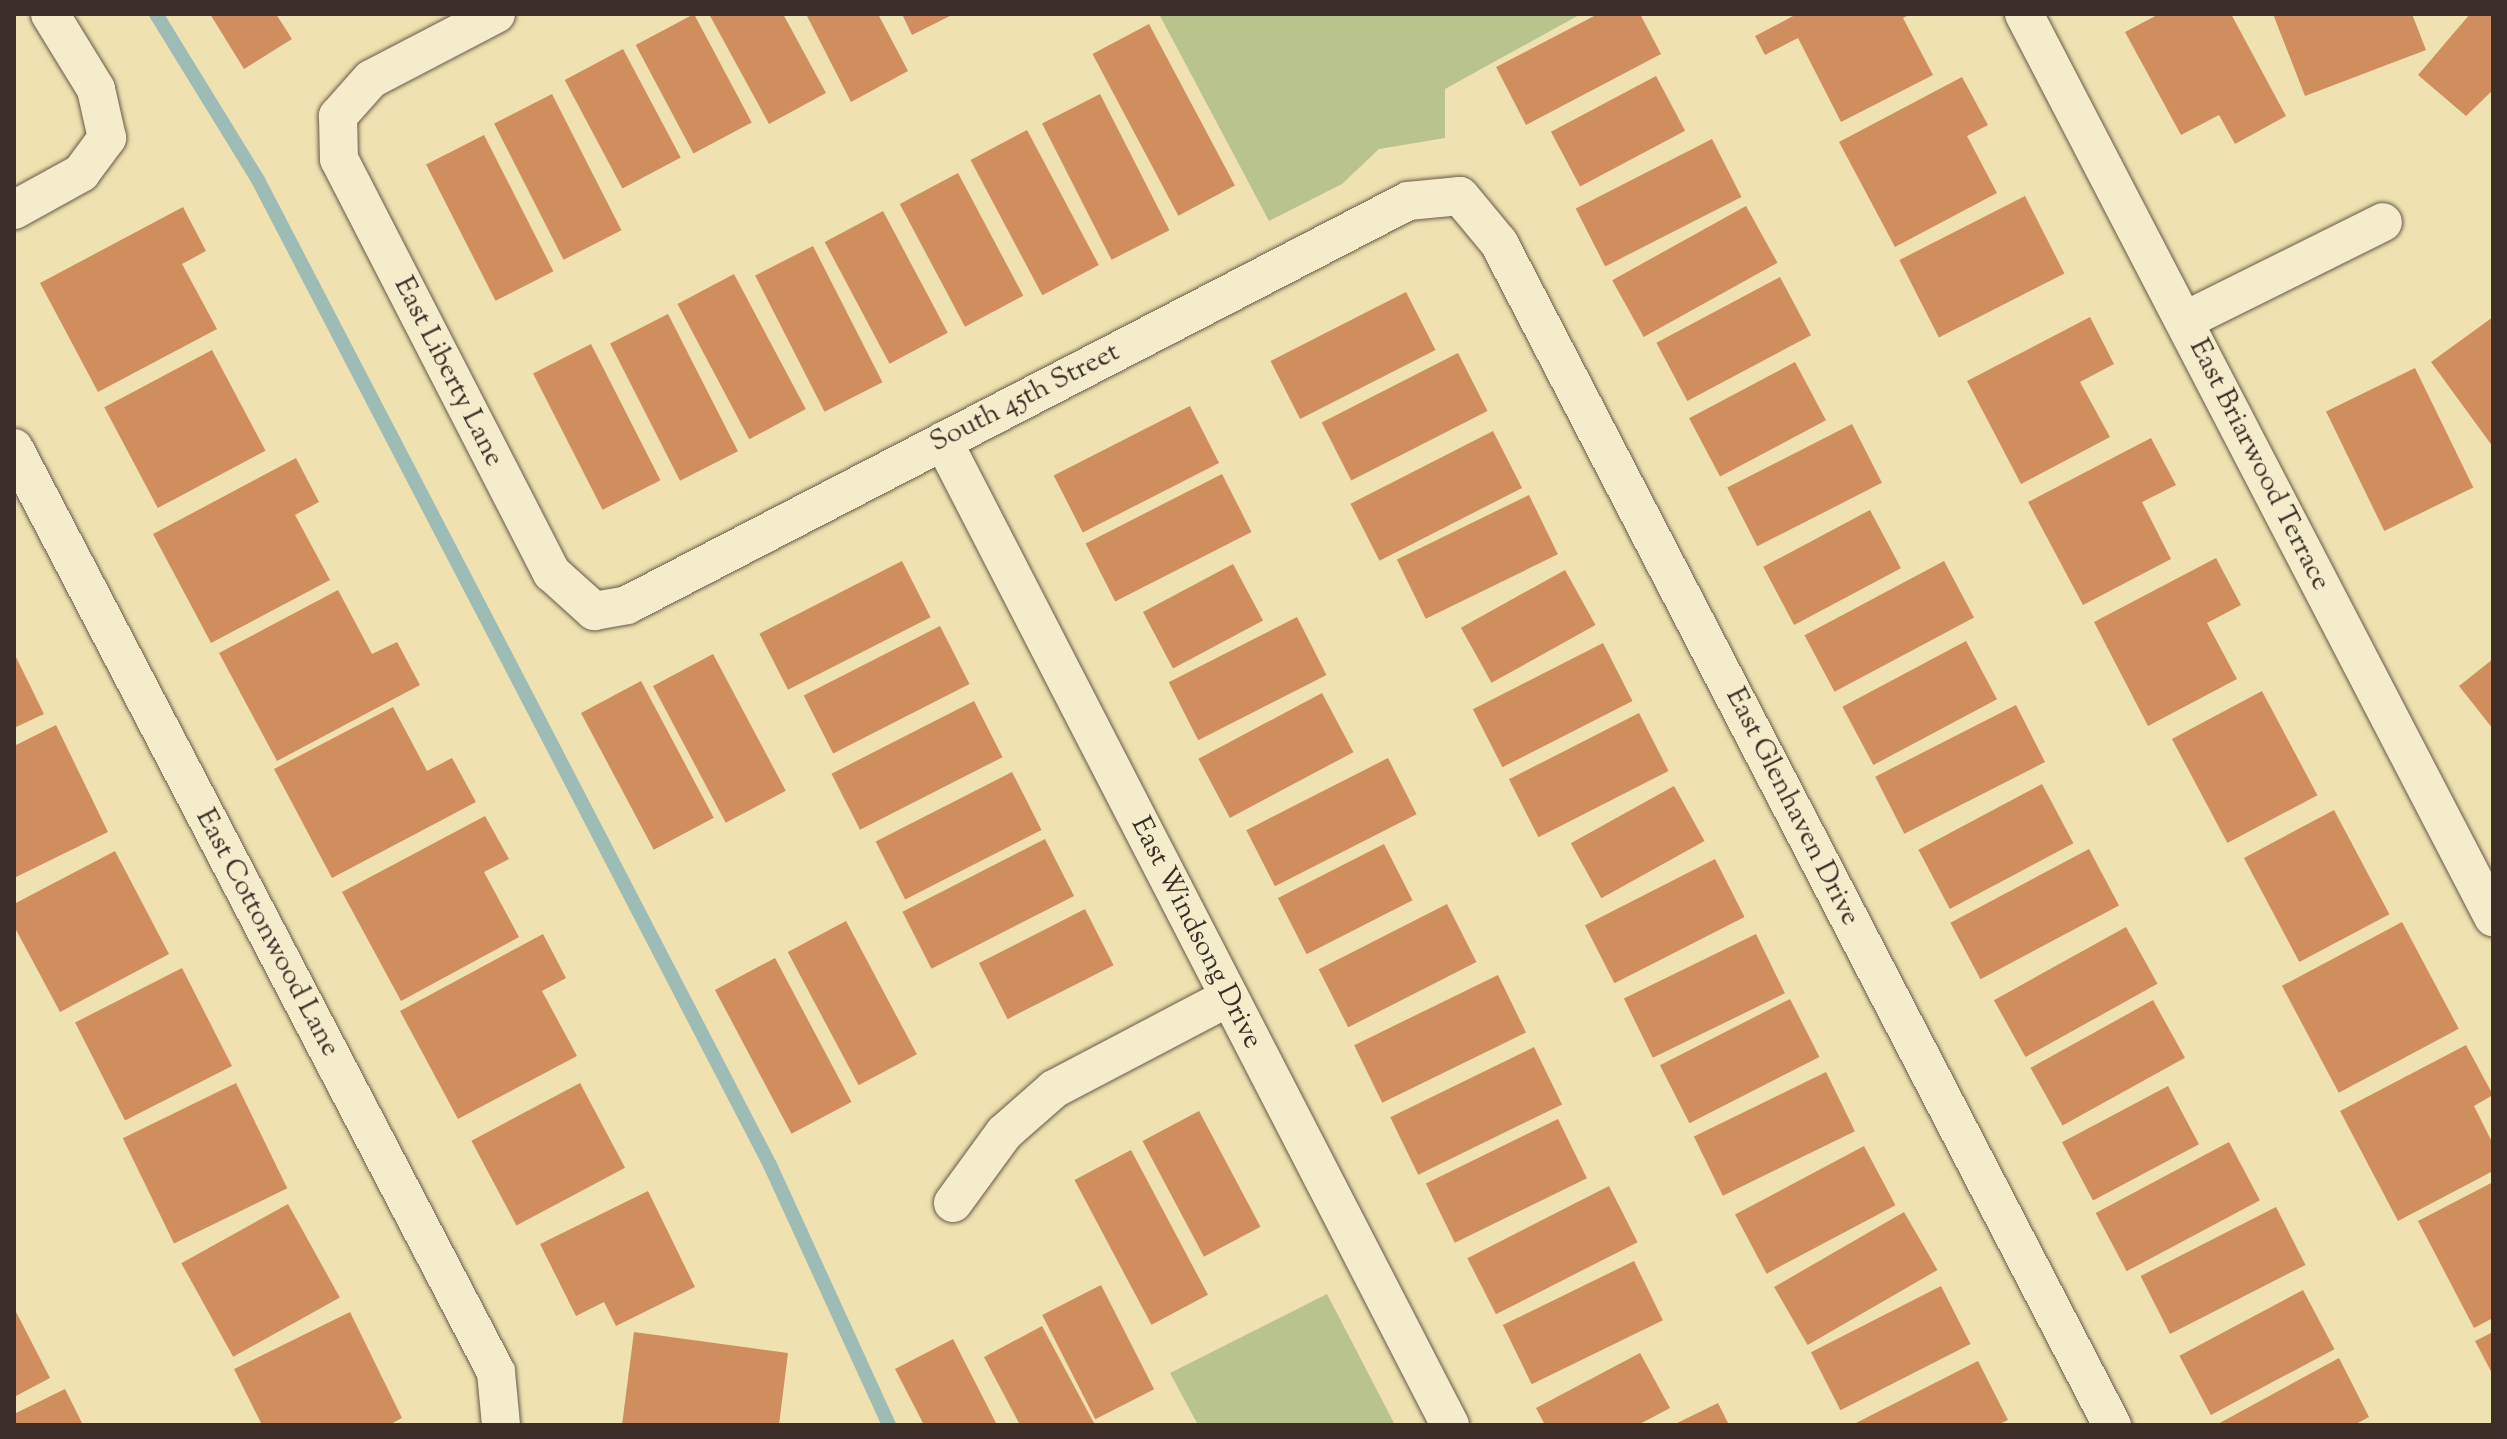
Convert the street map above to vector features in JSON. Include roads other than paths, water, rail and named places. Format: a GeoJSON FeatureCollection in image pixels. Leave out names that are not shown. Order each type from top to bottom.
{"type":"FeatureCollection","features":[{"type":"Feature","properties":{"kind":"street"},"geometry":{"type":"LineString","coordinates":[[14,210],[81,173],[107,138],[96,89],[50,14]]}},
{"type":"Feature","properties":{"kind":"street","name":"East Liberty Lane"},"geometry":{"type":"LineString","coordinates":[[496,14],[371,79],[338,116],[339,159],[552,573],[594,611]]}},
{"type":"Feature","properties":{"kind":"street","name":"East Briarwood Terrace"},"geometry":{"type":"LineString","coordinates":[[2024,14],[2490,905]]}},
{"type":"Feature","properties":{"kind":"street","name":"South 45th Street"},"geometry":{"type":"LineString","coordinates":[[594,611],[627,605],[1408,201],[1460,196]]}},
{"type":"Feature","properties":{"kind":"street","name":"East Glenhaven Drive"},"geometry":{"type":"LineString","coordinates":[[1460,196],[1499,243],[2112,1425]]}},
{"type":"Feature","properties":{"kind":"street"},"geometry":{"type":"LineString","coordinates":[[2184,321],[2383,222]]}},
{"type":"Feature","properties":{"kind":"street","name":"East Windsong Drive"},"geometry":{"type":"LineString","coordinates":[[943,441],[1450,1425]]}},
{"type":"Feature","properties":{"kind":"street","name":"East Cottonwood Lane"},"geometry":{"type":"LineString","coordinates":[[14,448],[496,1372],[502,1425]]}},
{"type":"Feature","properties":{"kind":"street"},"geometry":{"type":"LineString","coordinates":[[953,1203],[1004,1133],[1054,1089],[1229,997]]}},
{"type":"Feature","properties":{"kind":"waterway"},"geometry":{"type":"LineString","coordinates":[[156,14],[258,180],[537,716],[770,1165],[889,1425]]}}]}
